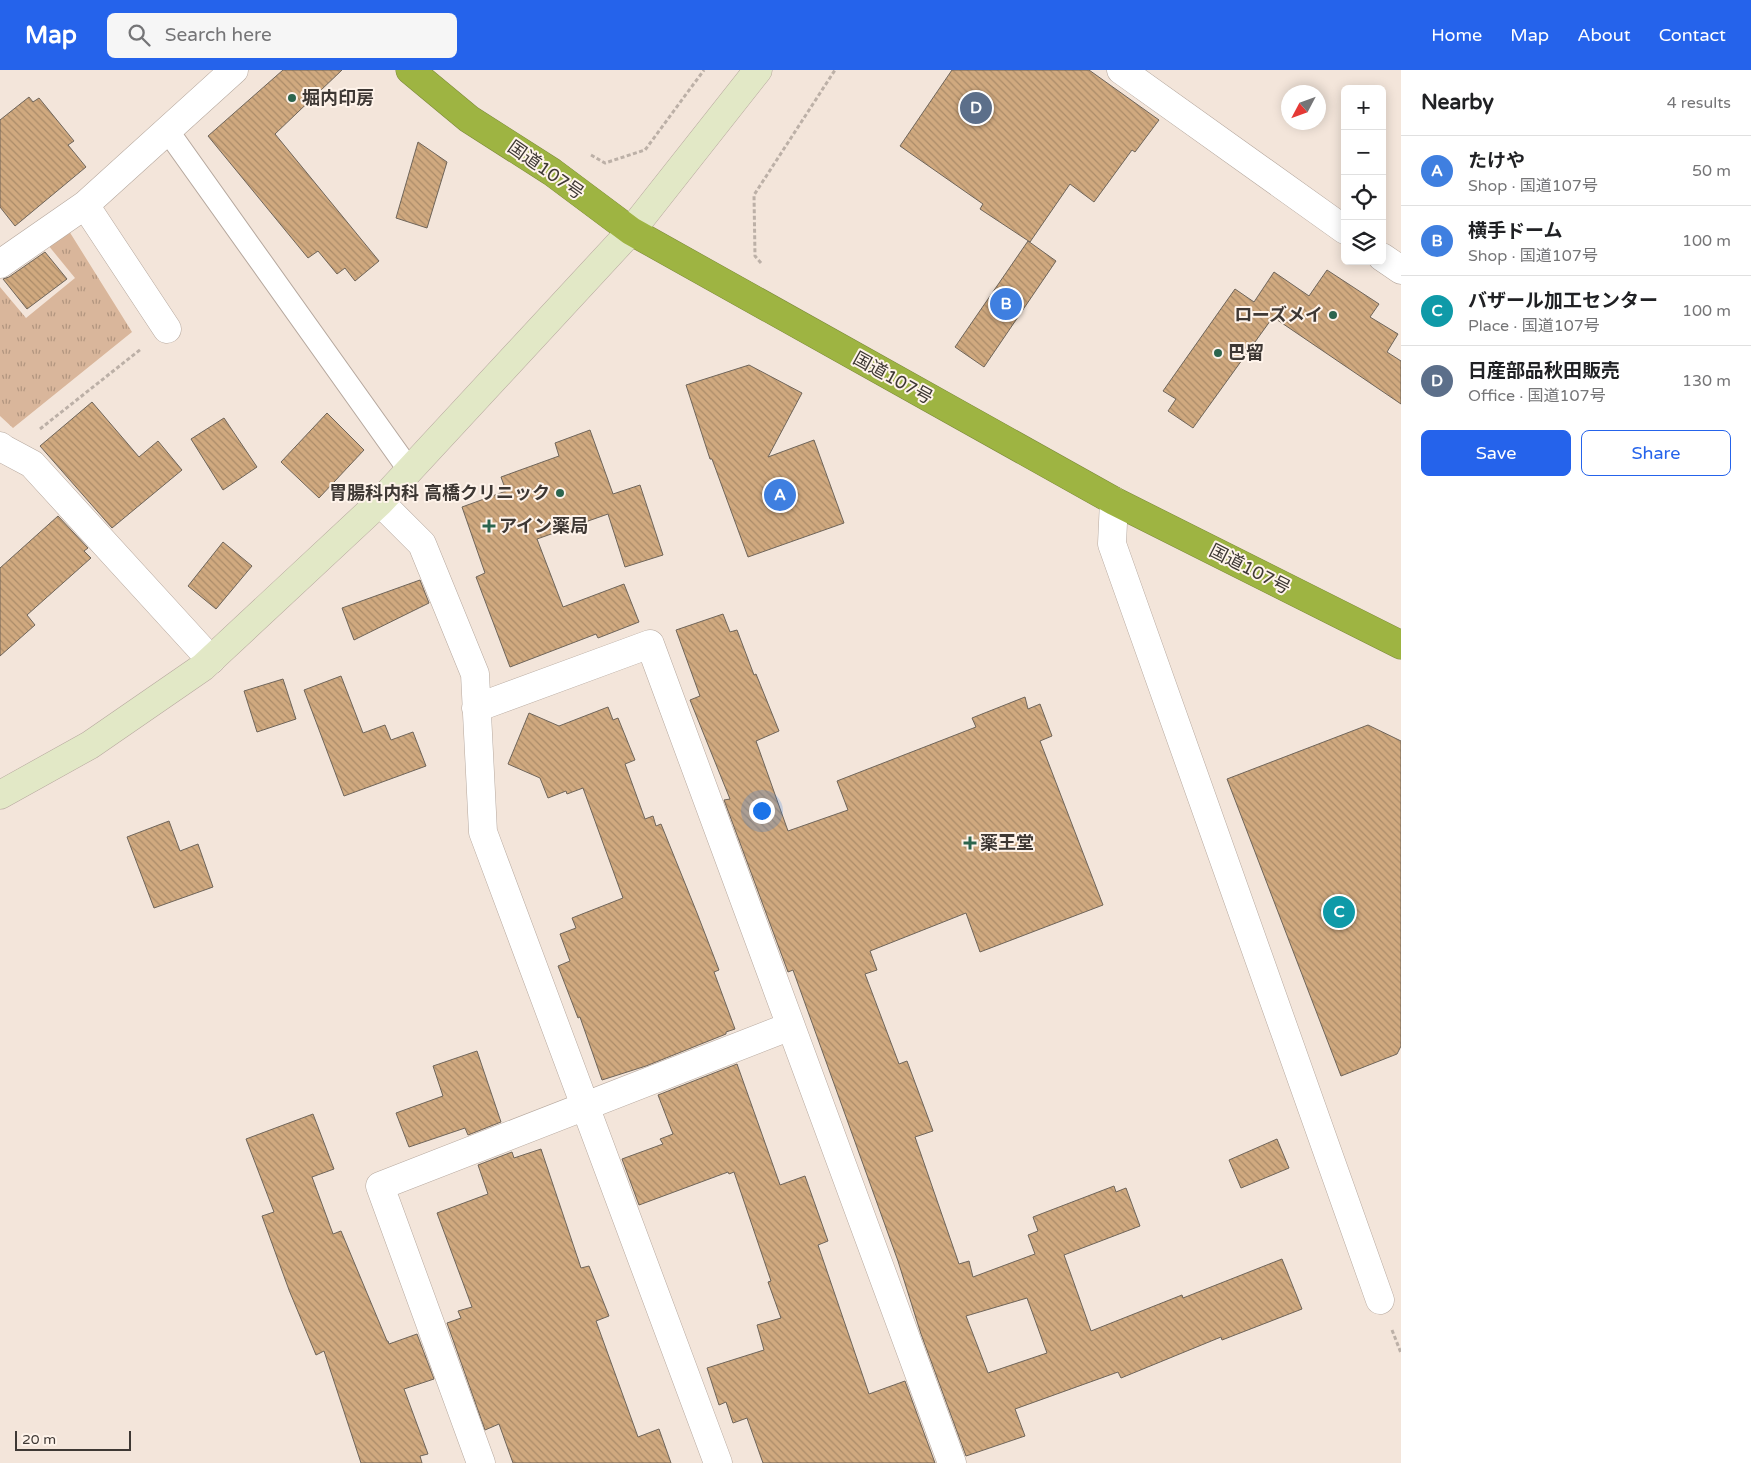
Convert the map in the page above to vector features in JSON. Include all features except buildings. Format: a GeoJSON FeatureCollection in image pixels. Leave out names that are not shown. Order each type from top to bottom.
{"type":"FeatureCollection","features":[{"type":"Feature","properties":{"kind":"highway","name":"国道107号"},"geometry":{"type":"LineString","coordinates":[[410,70],[469,119],[552,172],[631,232],[1114,501],[1401,645]]}},
{"type":"Feature","properties":{"kind":"street"},"geometry":{"type":"LineString","coordinates":[[0,264],[85,205],[234,70]]}},
{"type":"Feature","properties":{"kind":"street"},"geometry":{"type":"LineString","coordinates":[[0,795],[90,745],[203,667],[380,502],[631,232],[758,70]]}},
{"type":"Feature","properties":{"kind":"street"},"geometry":{"type":"LineString","coordinates":[[1121,70],[1341,227]]}},
{"type":"Feature","properties":{"kind":"street"},"geometry":{"type":"LineString","coordinates":[[85,205],[167,329]]}},
{"type":"Feature","properties":{"kind":"street"},"geometry":{"type":"LineString","coordinates":[[1386,260],[1401,270]]}},
{"type":"Feature","properties":{"kind":"street"},"geometry":{"type":"LineString","coordinates":[[9,451],[32,464],[211,660]]}},
{"type":"Feature","properties":{"kind":"street"},"geometry":{"type":"LineString","coordinates":[[1114,501],[1112,544],[1380,1300]]}},
{"type":"Feature","properties":{"kind":"street"},"geometry":{"type":"LineString","coordinates":[[380,502],[422,544],[475,674],[484,832],[718,1463]]}},
{"type":"Feature","properties":{"kind":"street"},"geometry":{"type":"LineString","coordinates":[[476,708],[650,644],[952,1463]]}},
{"type":"Feature","properties":{"kind":"street"},"geometry":{"type":"LineString","coordinates":[[481,1463],[380,1186],[791,1026]]}},
{"type":"Feature","properties":{"kind":"lane"},"geometry":{"type":"LineString","coordinates":[[167,130],[410,471]]}},
{"type":"Feature","properties":{"kind":"path"},"geometry":{"type":"LineString","coordinates":[[590,154],[604,163],[645,150],[704,70]]}},
{"type":"Feature","properties":{"kind":"path"},"geometry":{"type":"LineString","coordinates":[[766,269],[755,256],[754,195],[835,70]]}},
{"type":"Feature","properties":{"kind":"path"},"geometry":{"type":"LineString","coordinates":[[9,451],[26,440],[167,329]]}},
{"type":"Feature","properties":{"kind":"green space"},"geometry":{"type":"Polygon","coordinates":[[[69,231],[132,332],[13,428],[0,416],[0,287],[26,318],[75,278],[48,245],[69,231]]]}},
{"type":"Feature","properties":{"kind":"place","name":"堀内印房"},"geometry":{"type":"Point","coordinates":[292,98]}},
{"type":"Feature","properties":{"kind":"place","name":"日産部品秋田販売"},"geometry":{"type":"Point","coordinates":[976,108]}},
{"type":"Feature","properties":{"kind":"place","name":"横手ドーム"},"geometry":{"type":"Point","coordinates":[1006,304]}},
{"type":"Feature","properties":{"kind":"place","name":"ローズメイ"},"geometry":{"type":"Point","coordinates":[1333,315]}},
{"type":"Feature","properties":{"kind":"place","name":"巴留"},"geometry":{"type":"Point","coordinates":[1218,353]}},
{"type":"Feature","properties":{"kind":"place","name":"胃腸科内科 高橋クリニック"},"geometry":{"type":"Point","coordinates":[560,493]}},
{"type":"Feature","properties":{"kind":"place","name":"たけや"},"geometry":{"type":"Point","coordinates":[780,495]}},
{"type":"Feature","properties":{"kind":"place","name":"アイン薬局"},"geometry":{"type":"Point","coordinates":[489,526]}},
{"type":"Feature","properties":{"kind":"place","name":"薬王堂"},"geometry":{"type":"Point","coordinates":[970,843]}},
{"type":"Feature","properties":{"kind":"place","name":"バザール加工センター"},"geometry":{"type":"Point","coordinates":[1339,912]}}]}
